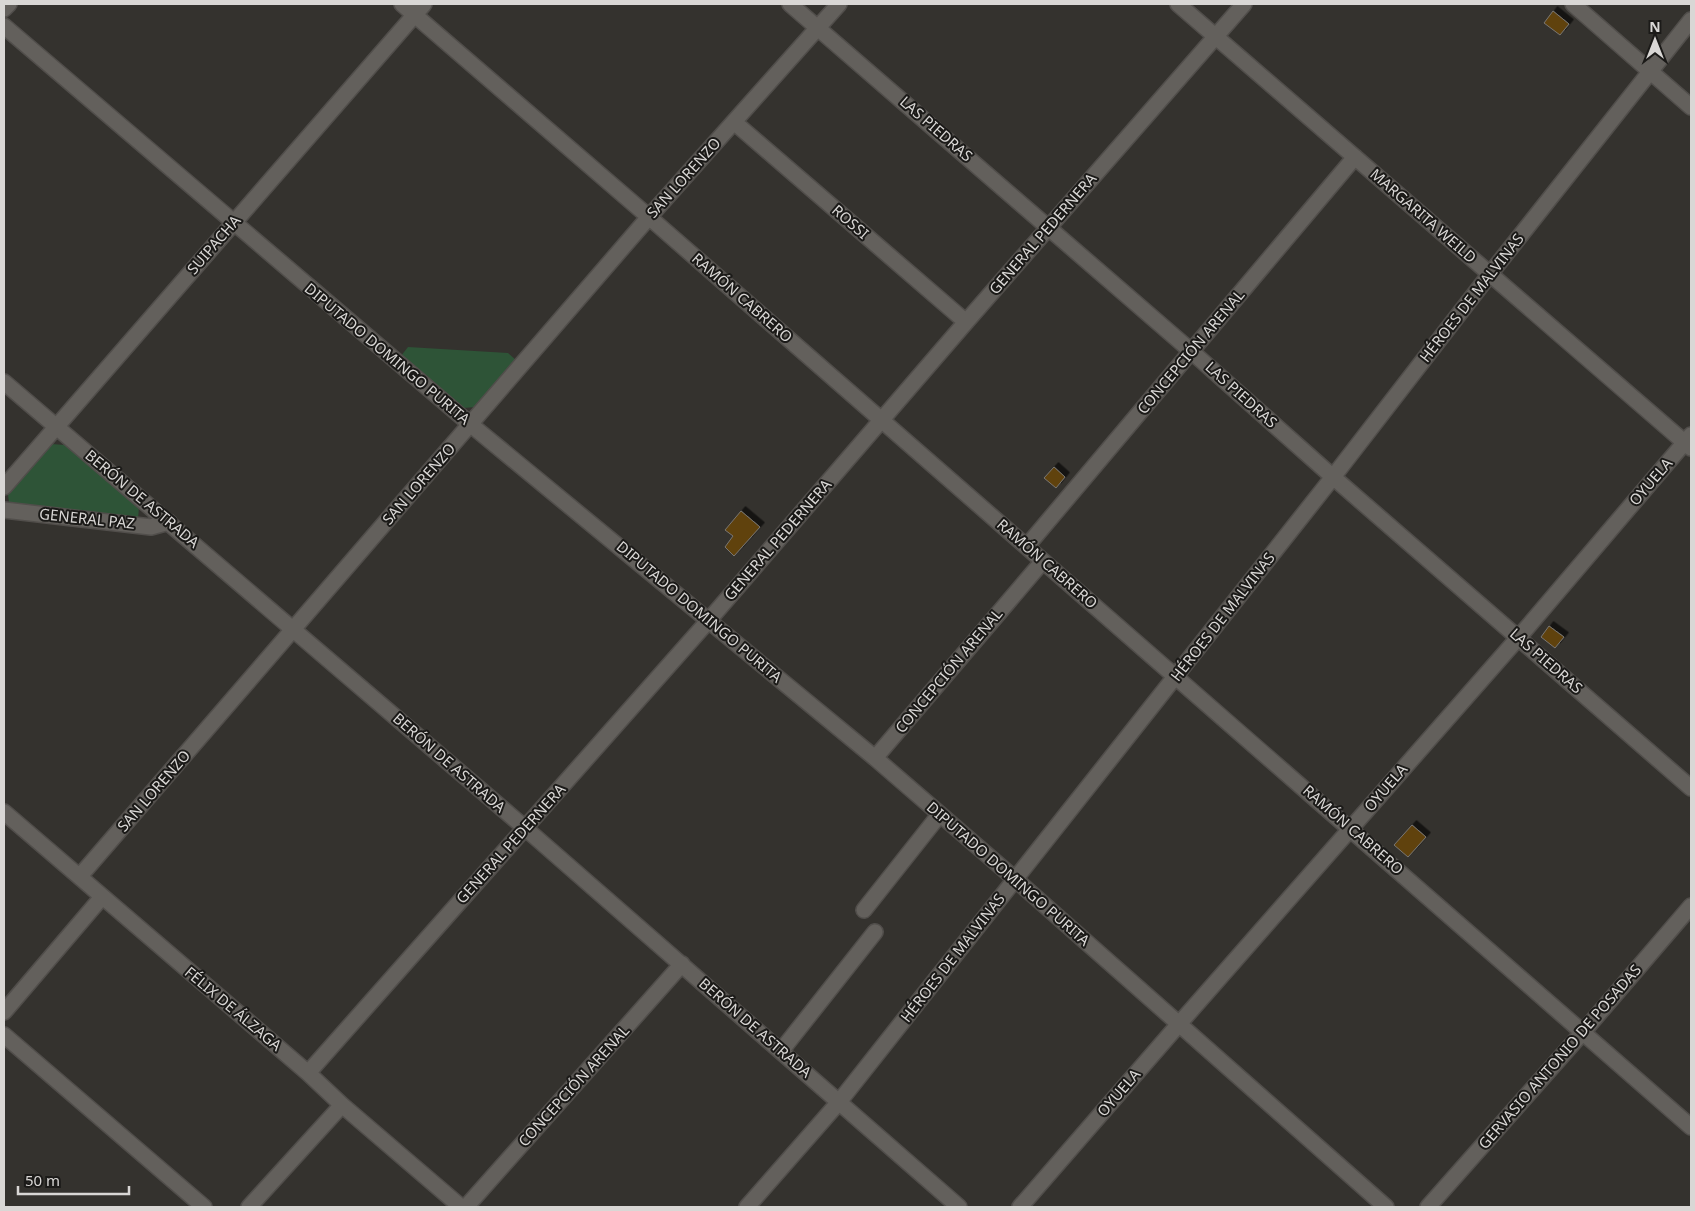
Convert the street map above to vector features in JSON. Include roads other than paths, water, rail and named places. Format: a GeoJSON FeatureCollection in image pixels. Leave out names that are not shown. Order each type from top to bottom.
{"type":"FeatureCollection","features":[{"type":"Feature","properties":{"kind":"street"},"geometry":{"type":"LineString","coordinates":[[4,9],[9,4]]}},
{"type":"Feature","properties":{"kind":"street","name":"RAMÓN CABRERO"},"geometry":{"type":"LineString","coordinates":[[402,4],[420,9],[650,217],[1691,1127]]}},
{"type":"Feature","properties":{"kind":"street","name":"LAS PIEDRAS"},"geometry":{"type":"LineString","coordinates":[[790,4],[1192,351],[1333,477],[1691,788]]}},
{"type":"Feature","properties":{"kind":"street","name":"SAN LORENZO"},"geometry":{"type":"LineString","coordinates":[[80,876],[650,217],[839,4]]}},
{"type":"Feature","properties":{"kind":"street","name":"MARGARITA WEILD"},"geometry":{"type":"LineString","coordinates":[[1178,4],[1490,274],[1689,442]]}},
{"type":"Feature","properties":{"kind":"street","name":"GENERAL PEDERNERA"},"geometry":{"type":"LineString","coordinates":[[308,1073],[709,620],[1244,4]]}},
{"type":"Feature","properties":{"kind":"street"},"geometry":{"type":"LineString","coordinates":[[1573,4],[1691,107]]}},
{"type":"Feature","properties":{"kind":"street","name":"SUIPACHA"},"geometry":{"type":"LineString","coordinates":[[4,487],[420,9]]}},
{"type":"Feature","properties":{"kind":"street","name":"HÉROES DE MALVINAS"},"geometry":{"type":"LineString","coordinates":[[747,1207],[839,1102],[1691,20]]}},
{"type":"Feature","properties":{"kind":"street","name":"DIPUTADO DOMINGO PURITA"},"geometry":{"type":"LineString","coordinates":[[4,26],[470,424],[875,758],[1015,879],[1386,1207]]}},
{"type":"Feature","properties":{"kind":"street","name":"ROSSI"},"geometry":{"type":"LineString","coordinates":[[734,122],[966,322]]}},
{"type":"Feature","properties":{"kind":"street","name":"CONCEPCIÓN ARENAL"},"geometry":{"type":"LineString","coordinates":[[1027,546],[1355,158]]}},
{"type":"Feature","properties":{"kind":"street","name":"BERÓN DE ASTRADA"},"geometry":{"type":"LineString","coordinates":[[4,382],[526,828],[959,1207]]}},
{"type":"Feature","properties":{"kind":"street","name":"OYUELA"},"geometry":{"type":"LineString","coordinates":[[1020,1207],[1689,442]]}},
{"type":"Feature","properties":{"kind":"street","name":"GENERAL PAZ"},"geometry":{"type":"LineString","coordinates":[[4,510],[151,527],[169,522]]}},
{"type":"Feature","properties":{"kind":"street","name":"CONCEPCIÓN ARENAL"},"geometry":{"type":"LineString","coordinates":[[875,758],[1043,561]]}},
{"type":"Feature","properties":{"kind":"street","name":"FÉLIX DE ÁLZAGA"},"geometry":{"type":"LineString","coordinates":[[4,812],[461,1207]]}},
{"type":"Feature","properties":{"kind":"street"},"geometry":{"type":"LineString","coordinates":[[864,910],[940,814]]}},
{"type":"Feature","properties":{"kind":"street"},"geometry":{"type":"LineString","coordinates":[[4,1012],[102,897]]}},
{"type":"Feature","properties":{"kind":"street","name":"GERVASIO ANTONIO DE POSADAS"},"geometry":{"type":"LineString","coordinates":[[1428,1207],[1583,1032],[1691,906]]}},
{"type":"Feature","properties":{"kind":"street"},"geometry":{"type":"LineString","coordinates":[[781,1051],[875,932]]}},
{"type":"Feature","properties":{"kind":"street","name":"CONCEPCIÓN ARENAL"},"geometry":{"type":"LineString","coordinates":[[466,1207],[682,964]]}},
{"type":"Feature","properties":{"kind":"street"},"geometry":{"type":"LineString","coordinates":[[4,1035],[204,1207]]}},
{"type":"Feature","properties":{"kind":"street"},"geometry":{"type":"LineString","coordinates":[[250,1207],[342,1105]]}}]}
